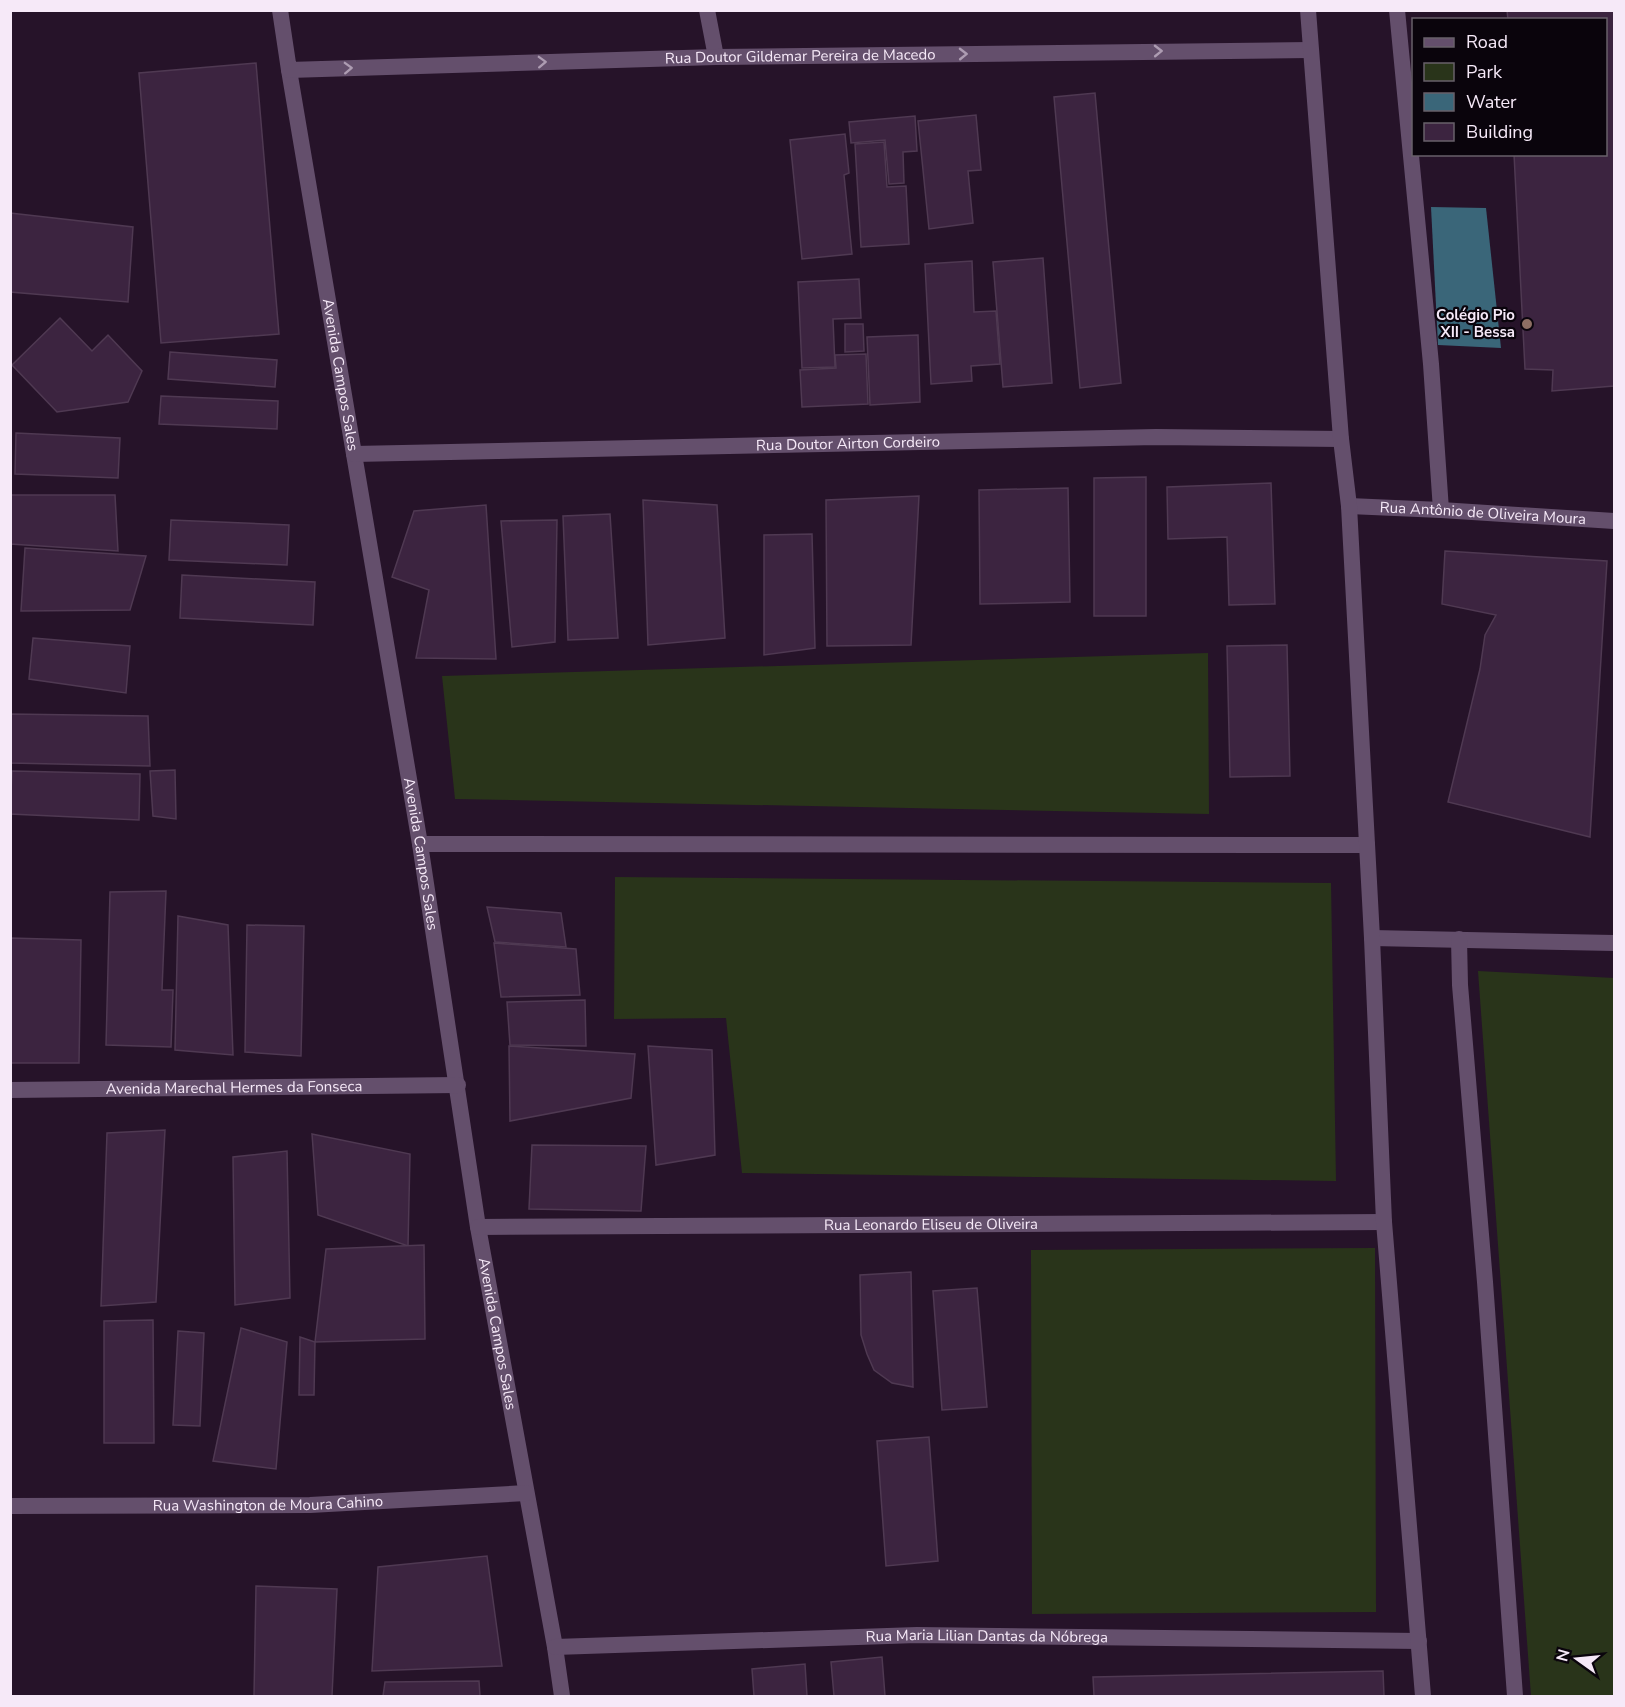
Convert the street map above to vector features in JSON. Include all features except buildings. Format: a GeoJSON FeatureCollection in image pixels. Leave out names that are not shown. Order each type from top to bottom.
{"type":"FeatureCollection","features":[{"type":"Feature","properties":{"kind":"street","name":"Avenida Campos Sales"},"geometry":{"type":"LineString","coordinates":[[280,10],[420,844],[478,1227],[562,1696]]}},
{"type":"Feature","properties":{"kind":"street"},"geometry":{"type":"LineString","coordinates":[[707,10],[716,57]]}},
{"type":"Feature","properties":{"kind":"street"},"geometry":{"type":"LineString","coordinates":[[1308,10],[1341,439],[1349,506],[1372,938],[1384,1222],[1423,1696]]}},
{"type":"Feature","properties":{"kind":"street"},"geometry":{"type":"LineString","coordinates":[[1397,10],[1431,364],[1441,510]]}},
{"type":"Feature","properties":{"kind":"street","name":"Rua Doutor Gildemar Pereira de Macedo"},"geometry":{"type":"LineString","coordinates":[[289,70],[716,57],[1310,50]]}},
{"type":"Feature","properties":{"kind":"street","name":"Rua Doutor Airton Cordeiro"},"geometry":{"type":"LineString","coordinates":[[354,454],[1156,437],[1341,439]]}},
{"type":"Feature","properties":{"kind":"street","name":"Rua Antônio de Oliveira Moura"},"geometry":{"type":"LineString","coordinates":[[1349,506],[1614,521]]}},
{"type":"Feature","properties":{"kind":"street"},"geometry":{"type":"LineString","coordinates":[[420,844],[1367,845]]}},
{"type":"Feature","properties":{"kind":"street"},"geometry":{"type":"LineString","coordinates":[[1372,938],[1614,943]]}},
{"type":"Feature","properties":{"kind":"street"},"geometry":{"type":"LineString","coordinates":[[1459,939],[1460,985],[1485,1282],[1515,1696]]}},
{"type":"Feature","properties":{"kind":"street","name":"Avenida Marechal Hermes da Fonseca"},"geometry":{"type":"LineString","coordinates":[[10,1090],[458,1085]]}},
{"type":"Feature","properties":{"kind":"street","name":"Rua Leonardo Eliseu de Oliveira"},"geometry":{"type":"LineString","coordinates":[[478,1227],[1384,1222]]}},
{"type":"Feature","properties":{"kind":"street","name":"Rua Washington de Moura Cahino"},"geometry":{"type":"LineString","coordinates":[[10,1506],[310,1505],[526,1493]]}},
{"type":"Feature","properties":{"kind":"street","name":"Rua Maria Lilian Dantas da Nóbrega"},"geometry":{"type":"LineString","coordinates":[[555,1647],[917,1635],[1419,1641]]}},
{"type":"Feature","properties":{"kind":"green space"},"geometry":{"type":"Polygon","coordinates":[[[1208,653],[1209,814],[455,799],[442,676],[1208,653]]]}},
{"type":"Feature","properties":{"kind":"green space"},"geometry":{"type":"Polygon","coordinates":[[[615,877],[1331,883],[1336,1181],[742,1173],[726,1018],[614,1019],[615,877]]]}},
{"type":"Feature","properties":{"kind":"green space"},"geometry":{"type":"Polygon","coordinates":[[[1478,971],[1614,978],[1614,1696],[1531,1696],[1478,971]]]}},
{"type":"Feature","properties":{"kind":"green space"},"geometry":{"type":"Polygon","coordinates":[[[1375,1248],[1376,1612],[1032,1614],[1031,1250],[1375,1248]]]}},
{"type":"Feature","properties":{"kind":"water"},"geometry":{"type":"Polygon","coordinates":[[[1431,207],[1486,208],[1501,348],[1438,345],[1431,207]]]}},
{"type":"Feature","properties":{"kind":"place","name":"Colégio Pio XII - Bessa"},"geometry":{"type":"Point","coordinates":[1527,324]}}]}
